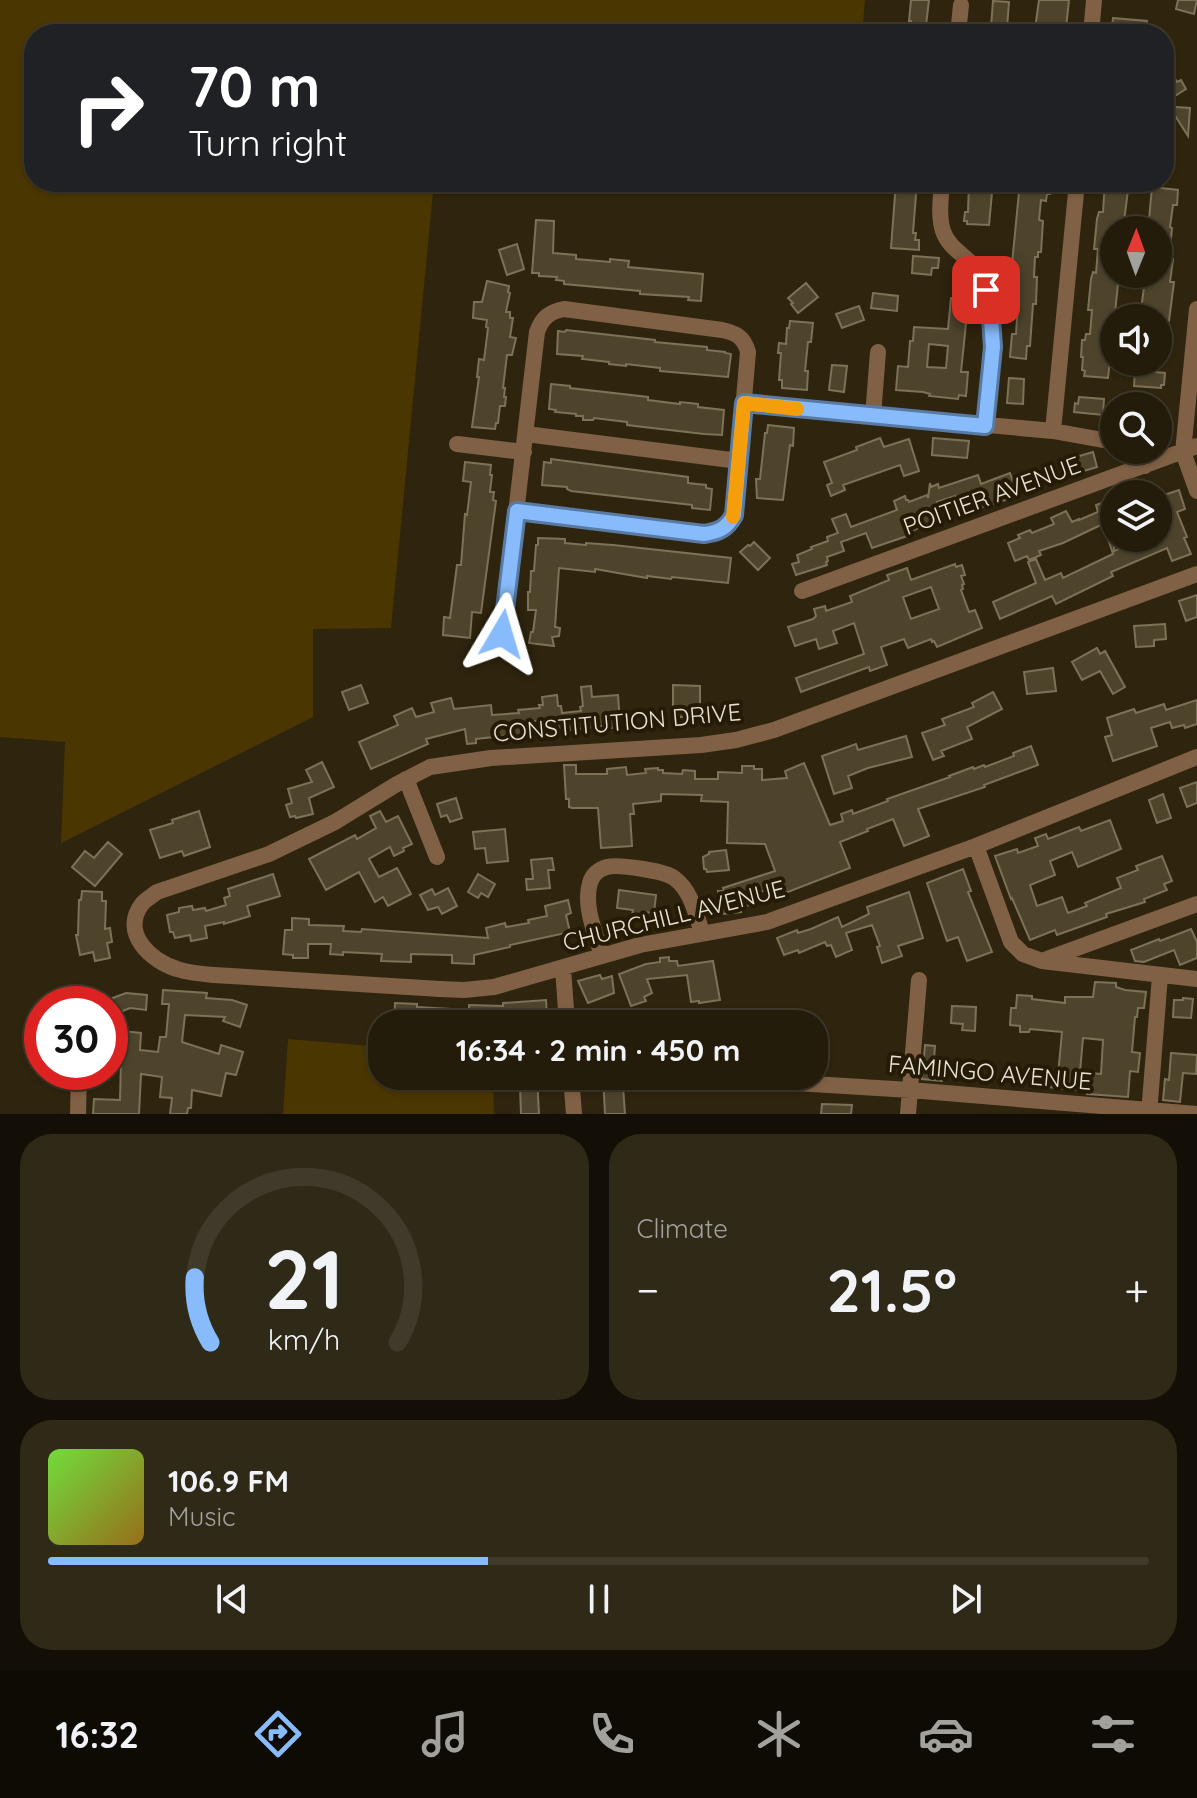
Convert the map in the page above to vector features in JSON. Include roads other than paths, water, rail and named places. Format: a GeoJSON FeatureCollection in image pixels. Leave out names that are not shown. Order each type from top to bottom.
{"type":"FeatureCollection","features":[{"type":"Feature","properties":{"kind":"street"},"geometry":{"type":"LineString","coordinates":[[1092,24],[1094,0]]}},
{"type":"Feature","properties":{"kind":"street"},"geometry":{"type":"LineString","coordinates":[[959,24],[961,5]]}},
{"type":"Feature","properties":{"kind":"street"},"geometry":{"type":"LineString","coordinates":[[941,192],[940,218],[943,232],[954,249],[971,263],[986,290],[993,347],[985,426]]}},
{"type":"Feature","properties":{"kind":"street"},"geometry":{"type":"LineString","coordinates":[[1053,431],[1076,192]]}},
{"type":"Feature","properties":{"kind":"street"},"geometry":{"type":"LineString","coordinates":[[502,634],[537,332],[540,323],[554,311],[564,309],[733,332],[741,338],[748,352],[734,515],[729,523],[716,533],[704,534],[517,511]]}},
{"type":"Feature","properties":{"kind":"street"},"geometry":{"type":"LineString","coordinates":[[1197,309],[1190,449],[1197,491]]}},
{"type":"Feature","properties":{"kind":"street"},"geometry":{"type":"LineString","coordinates":[[873,416],[878,352]]}},
{"type":"Feature","properties":{"kind":"street"},"geometry":{"type":"LineString","coordinates":[[744,403],[1053,431],[1100,439]]}},
{"type":"Feature","properties":{"kind":"street"},"geometry":{"type":"LineString","coordinates":[[526,434],[739,461]]}},
{"type":"Feature","properties":{"kind":"street"},"geometry":{"type":"LineString","coordinates":[[457,444],[524,452]]}},
{"type":"Feature","properties":{"kind":"street","name":"POITIER AVENUE"},"geometry":{"type":"LineString","coordinates":[[802,591],[1190,449]]}},
{"type":"Feature","properties":{"kind":"street","name":"CONSTITUTION DRIVE"},"geometry":{"type":"LineString","coordinates":[[144,950],[134,922],[142,904],[157,892],[269,854],[335,822],[430,767],[491,758],[701,745],[736,740],[774,730],[1197,574]]}},
{"type":"Feature","properties":{"kind":"street","name":"CHURCHILL AVENUE"},"geometry":{"type":"LineString","coordinates":[[144,950],[158,961],[179,970],[214,975],[464,990],[494,987],[640,945],[767,922],[976,846],[1197,757]]}},
{"type":"Feature","properties":{"kind":"street"},"geometry":{"type":"LineString","coordinates":[[406,779],[437,857]]}},
{"type":"Feature","properties":{"kind":"street"},"geometry":{"type":"LineString","coordinates":[[976,846],[1011,942],[1023,954],[1042,961],[1197,979]]}},
{"type":"Feature","properties":{"kind":"street"},"geometry":{"type":"LineString","coordinates":[[602,956],[588,896],[590,880],[597,871],[608,867],[658,871],[674,877],[686,890],[702,933]]}},
{"type":"Feature","properties":{"kind":"street"},"geometry":{"type":"LineString","coordinates":[[1042,961],[1197,904]]}},
{"type":"Feature","properties":{"kind":"street"},"geometry":{"type":"LineString","coordinates":[[563,968],[566,1010]]}},
{"type":"Feature","properties":{"kind":"street"},"geometry":{"type":"LineString","coordinates":[[1150,1112],[1160,976]]}},
{"type":"Feature","properties":{"kind":"street"},"geometry":{"type":"LineString","coordinates":[[908,1114],[919,980]]}},
{"type":"Feature","properties":{"kind":"street","name":"FAMINGO AVENUE"},"geometry":{"type":"LineString","coordinates":[[828,1085],[1197,1114]]}},
{"type":"Feature","properties":{"kind":"street"},"geometry":{"type":"LineString","coordinates":[[78,1114],[79,1090]]}},
{"type":"Feature","properties":{"kind":"street"},"geometry":{"type":"LineString","coordinates":[[572,1090],[574,1114]]}}]}
